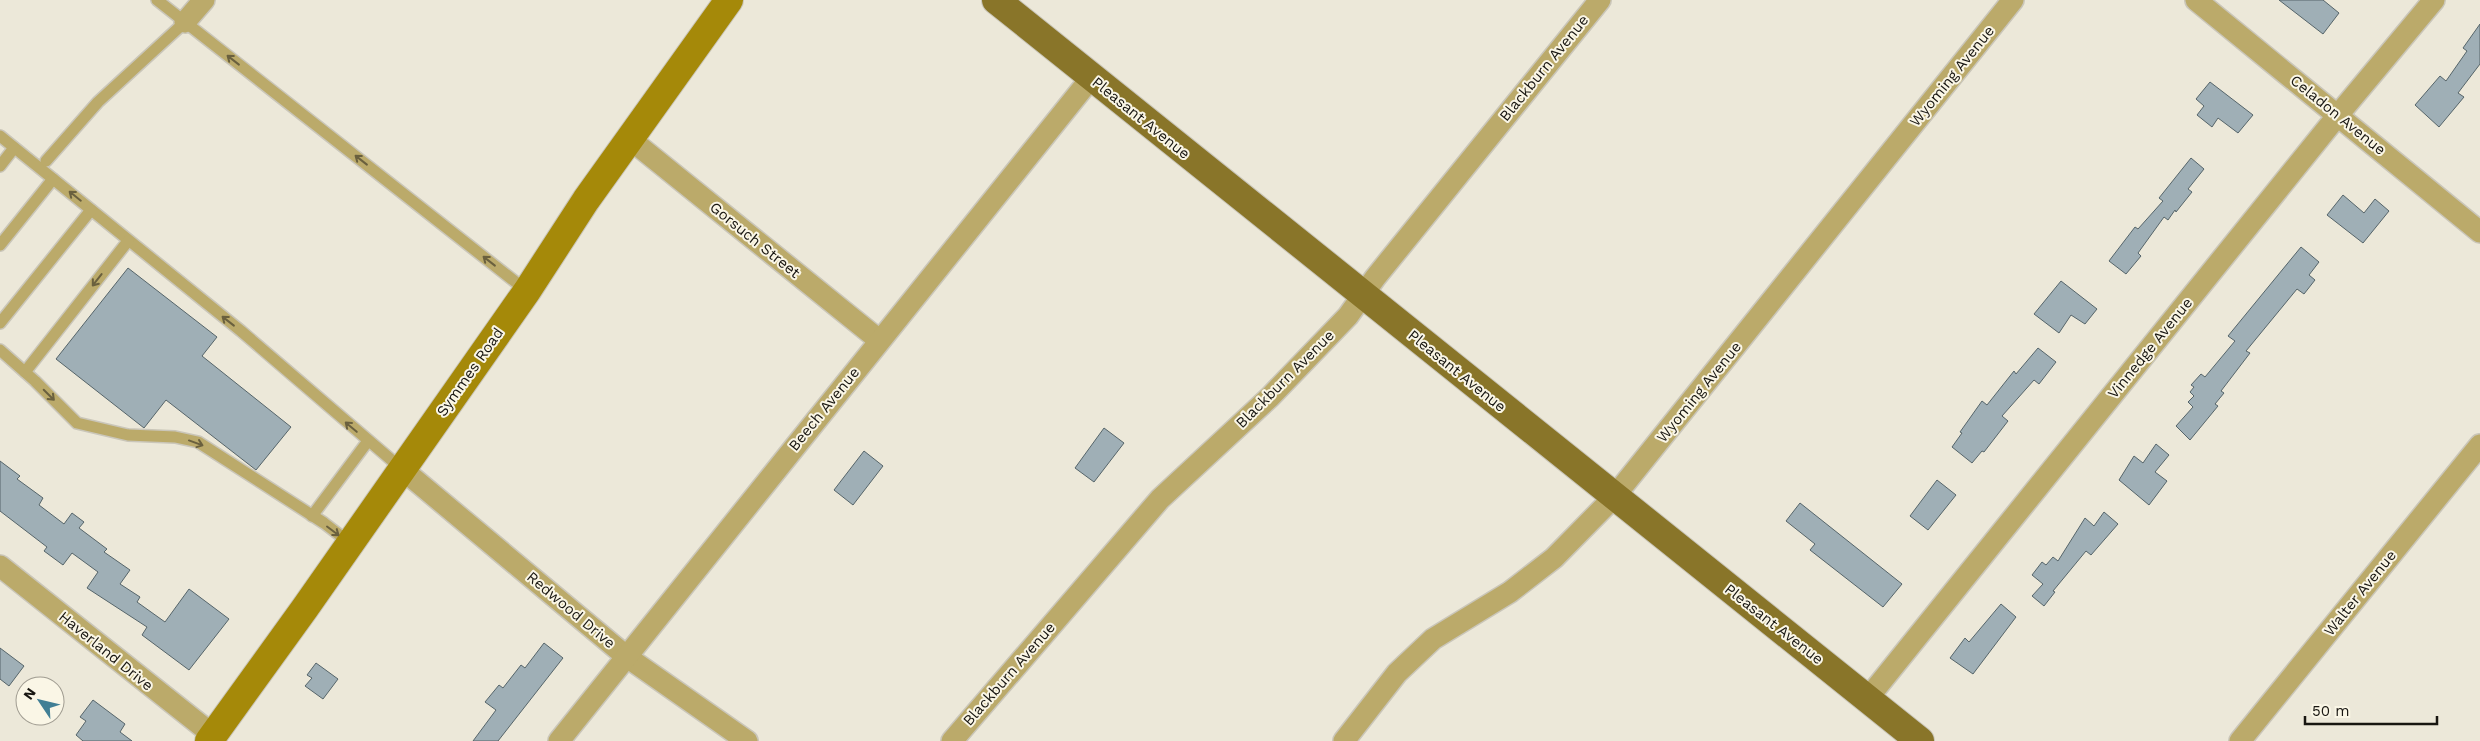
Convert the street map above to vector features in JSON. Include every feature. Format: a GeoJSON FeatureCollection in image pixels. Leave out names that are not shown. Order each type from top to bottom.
{"type":"FeatureCollection","features":[{"type":"Feature","properties":{"kind":"main road","name":"Pleasant Avenue"},"geometry":{"type":"LineString","coordinates":[[996,0],[1920,741]]}},
{"type":"Feature","properties":{"kind":"street"},"geometry":{"type":"LineString","coordinates":[[186,22],[204,0]]}},
{"type":"Feature","properties":{"kind":"street","name":"Blackburn Avenue"},"geometry":{"type":"LineString","coordinates":[[952,741],[1160,499],[1270,397],[1348,316],[1362,295],[1600,0]]}},
{"type":"Feature","properties":{"kind":"street","name":"Wyoming Avenue"},"geometry":{"type":"LineString","coordinates":[[1344,741],[1396,673],[1433,639],[1510,592],[1554,558],[1614,497],[2013,0]]}},
{"type":"Feature","properties":{"kind":"street","name":"Celadon Avenue"},"geometry":{"type":"LineString","coordinates":[[2196,0],[2480,232]]}},
{"type":"Feature","properties":{"kind":"street","name":"Vinnedge Avenue"},"geometry":{"type":"LineString","coordinates":[[1868,698],[2338,115],[2434,0]]}},
{"type":"Feature","properties":{"kind":"street","name":"Symmes Road"},"geometry":{"type":"LineString","coordinates":[[211,738],[527,291],[586,200],[722,5]]}},
{"type":"Feature","properties":{"kind":"street","name":"Beech Avenue"},"geometry":{"type":"LineString","coordinates":[[559,741],[1091,78]]}},
{"type":"Feature","properties":{"kind":"street","name":"Gorsuch Street"},"geometry":{"type":"LineString","coordinates":[[630,139],[879,340]]}},
{"type":"Feature","properties":{"kind":"street","name":"Walter Avenue"},"geometry":{"type":"LineString","coordinates":[[2240,741],[2480,445]]}},
{"type":"Feature","properties":{"kind":"street","name":"Redwood Drive"},"geometry":{"type":"LineString","coordinates":[[402,469],[627,657],[747,741]]}},
{"type":"Feature","properties":{"kind":"street","name":"Haverland Drive"},"geometry":{"type":"LineString","coordinates":[[0,566],[211,738]]}},
{"type":"Feature","properties":{"kind":"lane"},"geometry":{"type":"LineString","coordinates":[[157,0],[527,291]]}},
{"type":"Feature","properties":{"kind":"lane"},"geometry":{"type":"LineString","coordinates":[[46,161],[98,102],[186,22]]}},
{"type":"Feature","properties":{"kind":"lane"},"geometry":{"type":"LineString","coordinates":[[0,136],[241,331],[402,469]]}},
{"type":"Feature","properties":{"kind":"lane"},"geometry":{"type":"LineString","coordinates":[[0,166],[14,148]]}},
{"type":"Feature","properties":{"kind":"lane"},"geometry":{"type":"LineString","coordinates":[[0,245],[53,179]]}},
{"type":"Feature","properties":{"kind":"lane"},"geometry":{"type":"LineString","coordinates":[[0,323],[91,210]]}},
{"type":"Feature","properties":{"kind":"lane"},"geometry":{"type":"LineString","coordinates":[[25,372],[128,241]]}},
{"type":"Feature","properties":{"kind":"lane"},"geometry":{"type":"LineString","coordinates":[[0,350],[77,423],[90,428],[128,435],[175,438],[198,442],[350,543]]}},
{"type":"Feature","properties":{"kind":"lane"},"geometry":{"type":"LineString","coordinates":[[312,516],[368,441]]}},
{"type":"Feature","properties":{"kind":"building"},"geometry":{"type":"Polygon","coordinates":[[[2279,0],[2323,0],[2339,13],[2323,34],[2279,0]]]}},
{"type":"Feature","properties":{"kind":"building"},"geometry":{"type":"Polygon","coordinates":[[[2480,24],[2480,64],[2458,93],[2464,97],[2439,127],[2415,105],[2440,76],[2446,81],[2467,51],[2463,48],[2480,24]]]}},
{"type":"Feature","properties":{"kind":"building"},"geometry":{"type":"Polygon","coordinates":[[[2210,82],[2253,115],[2238,133],[2218,118],[2212,127],[2197,115],[2204,106],[2196,99],[2210,82]]]}},
{"type":"Feature","properties":{"kind":"building"},"geometry":{"type":"Polygon","coordinates":[[[2191,158],[2204,169],[2188,189],[2192,192],[2168,220],[2164,217],[2138,253],[2141,256],[2126,274],[2109,261],[2135,227],[2138,229],[2163,201],[2159,198],[2191,158]]]}},
{"type":"Feature","properties":{"kind":"building"},"geometry":{"type":"Polygon","coordinates":[[[2343,195],[2364,213],[2375,199],[2389,211],[2363,243],[2327,215],[2343,195]]]}},
{"type":"Feature","properties":{"kind":"building"},"geometry":{"type":"Polygon","coordinates":[[[2301,247],[2319,262],[2309,275],[2315,280],[2304,294],[2297,289],[2246,351],[2250,353],[2221,391],[2224,393],[2215,404],[2218,406],[2190,440],[2176,426],[2193,407],[2188,402],[2194,396],[2190,392],[2194,387],[2191,385],[2201,374],[2205,377],[2235,341],[2228,336],[2301,247]]]}},
{"type":"Feature","properties":{"kind":"building"},"geometry":{"type":"Polygon","coordinates":[[[128,268],[217,337],[202,356],[291,427],[256,470],[166,400],[144,428],[56,359],[128,268]]]}},
{"type":"Feature","properties":{"kind":"building"},"geometry":{"type":"Polygon","coordinates":[[[2061,281],[2097,309],[2085,324],[2071,315],[2059,333],[2034,314],[2061,281]]]}},
{"type":"Feature","properties":{"kind":"building"},"geometry":{"type":"Polygon","coordinates":[[[2038,348],[2056,362],[2039,384],[2034,380],[2002,416],[2008,421],[1984,452],[1982,451],[1972,463],[1952,447],[1962,433],[1960,432],[1982,401],[1987,405],[2014,371],[2016,374],[2038,348]]]}},
{"type":"Feature","properties":{"kind":"building"},"geometry":{"type":"Polygon","coordinates":[[[1104,428],[1124,443],[1094,482],[1075,468],[1104,428]]]}},
{"type":"Feature","properties":{"kind":"building"},"geometry":{"type":"Polygon","coordinates":[[[2156,444],[2169,455],[2155,472],[2167,481],[2149,505],[2119,480],[2134,456],[2143,463],[2156,444]]]}},
{"type":"Feature","properties":{"kind":"building"},"geometry":{"type":"Polygon","coordinates":[[[864,451],[883,466],[853,505],[834,490],[864,451]]]}},
{"type":"Feature","properties":{"kind":"building"},"geometry":{"type":"Polygon","coordinates":[[[0,461],[20,476],[17,479],[43,498],[39,505],[64,524],[72,513],[84,522],[79,528],[107,549],[104,552],[130,570],[120,584],[140,597],[137,602],[165,622],[189,589],[229,619],[189,670],[142,635],[147,627],[87,588],[98,572],[72,553],[63,565],[44,551],[47,547],[0,511],[0,461]]]}},
{"type":"Feature","properties":{"kind":"building"},"geometry":{"type":"Polygon","coordinates":[[[1937,480],[1956,495],[1928,530],[1910,516],[1937,480]]]}},
{"type":"Feature","properties":{"kind":"building"},"geometry":{"type":"Polygon","coordinates":[[[1800,503],[1902,584],[1883,607],[1810,550],[1815,544],[1786,521],[1800,503]]]}},
{"type":"Feature","properties":{"kind":"building"},"geometry":{"type":"Polygon","coordinates":[[[2104,512],[2118,524],[2091,555],[2086,551],[2053,591],[2055,592],[2044,606],[2032,596],[2043,584],[2032,575],[2042,562],[2046,565],[2053,557],[2058,561],[2085,518],[2094,526],[2104,512]]]}},
{"type":"Feature","properties":{"kind":"building"},"geometry":{"type":"Polygon","coordinates":[[[2001,604],[2016,617],[1973,674],[1950,658],[1965,638],[1969,642],[2001,604]]]}},
{"type":"Feature","properties":{"kind":"building"},"geometry":{"type":"Polygon","coordinates":[[[544,643],[563,658],[498,741],[473,741],[496,710],[485,702],[499,685],[503,688],[521,665],[525,668],[544,643]]]}},
{"type":"Feature","properties":{"kind":"building"},"geometry":{"type":"Polygon","coordinates":[[[0,648],[24,666],[9,686],[0,679],[0,648]]]}},
{"type":"Feature","properties":{"kind":"building"},"geometry":{"type":"Polygon","coordinates":[[[316,663],[338,679],[323,699],[305,686],[312,678],[307,675],[316,663]]]}},
{"type":"Feature","properties":{"kind":"building"},"geometry":{"type":"Polygon","coordinates":[[[93,700],[125,724],[120,732],[132,741],[83,741],[76,735],[86,721],[80,717],[93,700]]]}}]}
